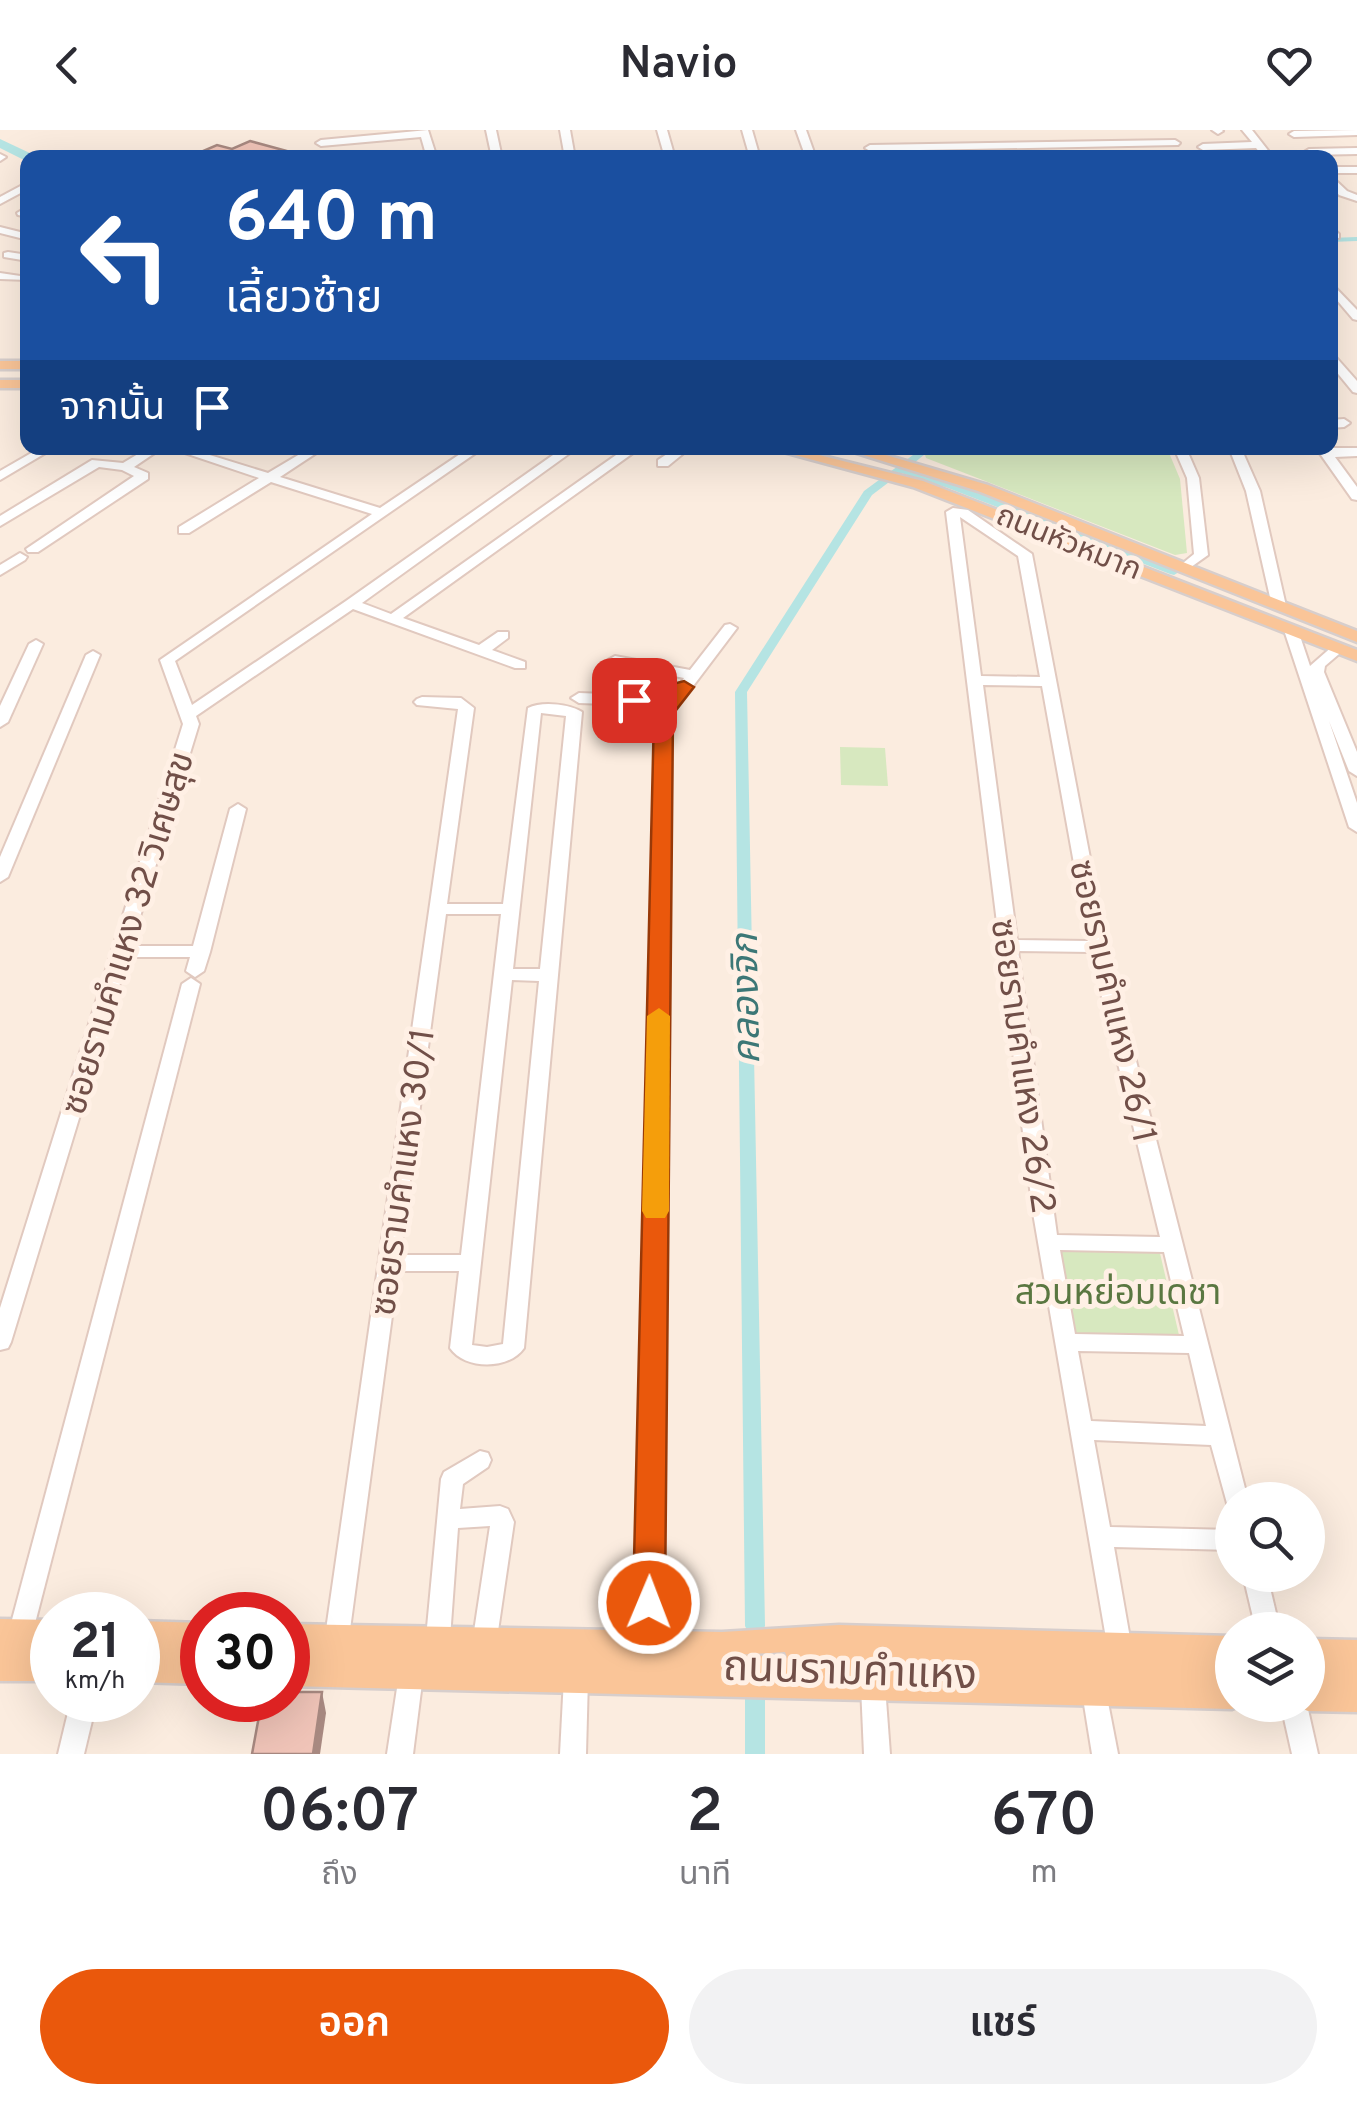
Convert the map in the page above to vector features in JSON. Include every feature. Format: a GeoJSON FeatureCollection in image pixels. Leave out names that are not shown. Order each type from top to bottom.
{"type":"FeatureCollection","features":[{"type":"Feature","properties":{"kind":"main road","name":"ถนนหัวหมาก"},"geometry":{"type":"LineString","coordinates":[[846,455],[887,457],[982,488],[1357,638]]}},
{"type":"Feature","properties":{"kind":"main road","name":"ถนนหัวหมาก"},"geometry":{"type":"LineString","coordinates":[[846,455],[1357,656]]}},
{"type":"Feature","properties":{"kind":"main road"},"geometry":{"type":"LineString","coordinates":[[1232,606],[1256,605],[1257,600],[1250,594]]}},
{"type":"Feature","properties":{"kind":"main road"},"geometry":{"type":"LineString","coordinates":[[1315,639],[1308,632],[1310,627],[1332,628]]}},
{"type":"Feature","properties":{"kind":"main road","name":"ถนนรามคำแหง"},"geometry":{"type":"LineString","coordinates":[[310,1636],[722,1644],[1215,1663]]}},
{"type":"Feature","properties":{"kind":"main road","name":"ถนนรามคำแหง"},"geometry":{"type":"LineString","coordinates":[[722,1644],[839,1638],[1215,1647]]}},
{"type":"Feature","properties":{"kind":"main road"},"geometry":{"type":"LineString","coordinates":[[1325,1651],[1357,1652]]}},
{"type":"Feature","properties":{"kind":"main road","name":"ถนนรามคำแหง"},"geometry":{"type":"LineString","coordinates":[[310,1657],[1215,1681]]}},
{"type":"Feature","properties":{"kind":"main road"},"geometry":{"type":"LineString","coordinates":[[1325,1665],[1357,1666]]}},
{"type":"Feature","properties":{"kind":"main road"},"geometry":{"type":"LineString","coordinates":[[0,1668],[30,1669]]}},
{"type":"Feature","properties":{"kind":"main road","name":"ถนนรามคำแหง"},"geometry":{"type":"LineString","coordinates":[[310,1673],[1215,1696]]}},
{"type":"Feature","properties":{"kind":"main road"},"geometry":{"type":"LineString","coordinates":[[1325,1683],[1357,1684]]}},
{"type":"Feature","properties":{"kind":"main road"},"geometry":{"type":"LineString","coordinates":[[1325,1698],[1357,1699]]}},
{"type":"Feature","properties":{"kind":"street"},"geometry":{"type":"LineString","coordinates":[[974,130],[983,150]]}},
{"type":"Feature","properties":{"kind":"street"},"geometry":{"type":"LineString","coordinates":[[1104,130],[1115,150]]}},
{"type":"Feature","properties":{"kind":"street"},"geometry":{"type":"LineString","coordinates":[[1247,130],[1262,150]]}},
{"type":"Feature","properties":{"kind":"street"},"geometry":{"type":"LineString","coordinates":[[322,143],[424,132]]}},
{"type":"Feature","properties":{"kind":"street"},"geometry":{"type":"LineString","coordinates":[[1292,132],[1357,132]]}},
{"type":"Feature","properties":{"kind":"street"},"geometry":{"type":"LineString","coordinates":[[372,138],[377,150]]}},
{"type":"Feature","properties":{"kind":"street"},"geometry":{"type":"LineString","coordinates":[[870,148],[1175,143]]}},
{"type":"Feature","properties":{"kind":"street"},"geometry":{"type":"LineString","coordinates":[[1205,150],[1200,143],[1258,145]]}},
{"type":"Feature","properties":{"kind":"street"},"geometry":{"type":"LineString","coordinates":[[1338,187],[1357,198]]}},
{"type":"Feature","properties":{"kind":"street"},"geometry":{"type":"LineString","coordinates":[[1340,190],[1357,190]]}},
{"type":"Feature","properties":{"kind":"street"},"geometry":{"type":"LineString","coordinates":[[8,255],[20,257]]}},
{"type":"Feature","properties":{"kind":"street"},"geometry":{"type":"LineString","coordinates":[[1338,293],[1357,316]]}},
{"type":"Feature","properties":{"kind":"street"},"geometry":{"type":"LineString","coordinates":[[1338,366],[1357,389]]}},
{"type":"Feature","properties":{"kind":"street"},"geometry":{"type":"LineString","coordinates":[[0,476],[36,455]]}},
{"type":"Feature","properties":{"kind":"street"},"geometry":{"type":"LineString","coordinates":[[125,467],[145,455]]}},
{"type":"Feature","properties":{"kind":"street"},"geometry":{"type":"LineString","coordinates":[[210,455],[382,513],[466,455]]}},
{"type":"Feature","properties":{"kind":"street"},"geometry":{"type":"LineString","coordinates":[[184,530],[307,455]]}},
{"type":"Feature","properties":{"kind":"street"},"geometry":{"type":"LineString","coordinates":[[190,714],[562,455]]}},
{"type":"Feature","properties":{"kind":"street"},"geometry":{"type":"LineString","coordinates":[[394,618],[624,455]]}},
{"type":"Feature","properties":{"kind":"street"},"geometry":{"type":"LineString","coordinates":[[663,463],[674,455]]}},
{"type":"Feature","properties":{"kind":"street"},"geometry":{"type":"LineString","coordinates":[[1183,455],[1193,478],[1201,556],[1184,568]]}},
{"type":"Feature","properties":{"kind":"street"},"geometry":{"type":"LineString","coordinates":[[1238,455],[1253,491],[1278,606]]}},
{"type":"Feature","properties":{"kind":"street"},"geometry":{"type":"LineString","coordinates":[[1328,455],[1351,480],[1357,496]]}},
{"type":"Feature","properties":{"kind":"street"},"geometry":{"type":"LineString","coordinates":[[0,522],[97,463],[125,467],[144,475],[0,571]]}},
{"type":"Feature","properties":{"kind":"street","name":"ซอยรามคำแหง 32 วิเศษสุข"},"geometry":{"type":"LineString","coordinates":[[0,1342],[191,724],[168,668],[168,658],[382,513]]}},
{"type":"Feature","properties":{"kind":"street","name":"ซอยรามคำแหง 26/2"},"geometry":{"type":"LineString","coordinates":[[977,522],[963,513],[952,514],[1048,1242],[1119,1644]]}},
{"type":"Feature","properties":{"kind":"street"},"geometry":{"type":"LineString","coordinates":[[977,522],[997,514]]}},
{"type":"Feature","properties":{"kind":"street","name":"ซอยรามคำแหง 26/1"},"geometry":{"type":"LineString","coordinates":[[977,522],[1025,554],[1098,947],[1231,1482]]}},
{"type":"Feature","properties":{"kind":"street"},"geometry":{"type":"LineString","coordinates":[[351,604],[520,665]]}},
{"type":"Feature","properties":{"kind":"street"},"geometry":{"type":"LineString","coordinates":[[648,1642],[664,714],[730,628]]}},
{"type":"Feature","properties":{"kind":"street"},"geometry":{"type":"LineString","coordinates":[[1291,630],[1357,827]]}},
{"type":"Feature","properties":{"kind":"street"},"geometry":{"type":"LineString","coordinates":[[481,651],[502,634]]}},
{"type":"Feature","properties":{"kind":"street"},"geometry":{"type":"LineString","coordinates":[[0,722],[36,644]]}},
{"type":"Feature","properties":{"kind":"street"},"geometry":{"type":"LineString","coordinates":[[1338,648],[1318,664],[1317,672],[1357,771]]}},
{"type":"Feature","properties":{"kind":"street"},"geometry":{"type":"LineString","coordinates":[[0,876],[93,655]]}},
{"type":"Feature","properties":{"kind":"street"},"geometry":{"type":"LineString","coordinates":[[614,660],[689,681]]}},
{"type":"Feature","properties":{"kind":"street"},"geometry":{"type":"LineString","coordinates":[[974,680],[1049,682]]}},
{"type":"Feature","properties":{"kind":"street"},"geometry":{"type":"LineString","coordinates":[[579,698],[634,700],[689,681]]}},
{"type":"Feature","properties":{"kind":"street","name":"ซอยรามคำแหง 30/1"},"geometry":{"type":"LineString","coordinates":[[337,1637],[466,708],[461,703],[422,702]]}},
{"type":"Feature","properties":{"kind":"street"},"geometry":{"type":"LineString","coordinates":[[532,710],[571,710],[511,1353],[463,1353],[503,974],[532,710]]}},
{"type":"Feature","properties":{"kind":"street"},"geometry":{"type":"LineString","coordinates":[[7,1637],[238,809]]}},
{"type":"Feature","properties":{"kind":"street"},"geometry":{"type":"LineString","coordinates":[[438,909],[508,909]]}},
{"type":"Feature","properties":{"kind":"street"},"geometry":{"type":"LineString","coordinates":[[1008,945],[1098,947]]}},
{"type":"Feature","properties":{"kind":"street"},"geometry":{"type":"LineString","coordinates":[[122,951],[201,952]]}},
{"type":"Feature","properties":{"kind":"street"},"geometry":{"type":"LineString","coordinates":[[503,974],[548,975]]}},
{"type":"Feature","properties":{"kind":"street"},"geometry":{"type":"LineString","coordinates":[[1048,1242],[1171,1245]]}},
{"type":"Feature","properties":{"kind":"street"},"geometry":{"type":"LineString","coordinates":[[389,1263],[471,1262]]}},
{"type":"Feature","properties":{"kind":"street"},"geometry":{"type":"LineString","coordinates":[[1066,1342],[1196,1345]]}},
{"type":"Feature","properties":{"kind":"street"},"geometry":{"type":"LineString","coordinates":[[1081,1430],[1219,1436]]}},
{"type":"Feature","properties":{"kind":"street"},"geometry":{"type":"LineString","coordinates":[[438,1638],[452,1479],[480,1460]]}},
{"type":"Feature","properties":{"kind":"street"},"geometry":{"type":"LineString","coordinates":[[447,1518],[500,1516],[485,1638]]}},
{"type":"Feature","properties":{"kind":"street"},"geometry":{"type":"LineString","coordinates":[[1100,1537],[1215,1540]]}},
{"type":"Feature","properties":{"kind":"street"},"geometry":{"type":"LineString","coordinates":[[400,1754],[411,1675]]}},
{"type":"Feature","properties":{"kind":"street"},"geometry":{"type":"LineString","coordinates":[[572,1754],[576,1678]]}},
{"type":"Feature","properties":{"kind":"street"},"geometry":{"type":"LineString","coordinates":[[873,1686],[877,1754]]}},
{"type":"Feature","properties":{"kind":"street"},"geometry":{"type":"LineString","coordinates":[[1094,1692],[1105,1754]]}},
{"type":"Feature","properties":{"kind":"street"},"geometry":{"type":"LineString","coordinates":[[71,1754],[79,1722]]}},
{"type":"Feature","properties":{"kind":"street"},"geometry":{"type":"LineString","coordinates":[[1298,1722],[1305,1754]]}},
{"type":"Feature","properties":{"kind":"green space"},"geometry":{"type":"Polygon","coordinates":[[[925,455],[1170,455],[1180,479],[1187,553],[1175,555],[925,455]]]}},
{"type":"Feature","properties":{"kind":"green space"},"geometry":{"type":"Polygon","coordinates":[[[840,747],[885,748],[888,786],[841,785],[840,747]]]}},
{"type":"Feature","properties":{"kind":"green space","name":"สวนหย่อมเดชา"},"geometry":{"type":"Polygon","coordinates":[[[1059,1249],[1159,1249],[1179,1335],[1075,1335],[1059,1249]]]}},
{"type":"Feature","properties":{"kind":"building"},"geometry":{"type":"Polygon","coordinates":[[[250,141],[283,150],[205,150],[217,145],[232,149],[250,141]]]}},
{"type":"Feature","properties":{"kind":"building"},"geometry":{"type":"Polygon","coordinates":[[[310,1692],[322,1692],[313,1754],[252,1754],[258,1722],[310,1722],[310,1692]]]}},
{"type":"Feature","properties":{"kind":"waterway","name":"คลองจิก"},"geometry":{"type":"LineString","coordinates":[[0,143],[20,153]]}},
{"type":"Feature","properties":{"kind":"waterway"},"geometry":{"type":"LineString","coordinates":[[1338,240],[1357,239]]}},
{"type":"Feature","properties":{"kind":"waterway","name":"คลองจิก"},"geometry":{"type":"LineString","coordinates":[[900,469],[919,455]]}},
{"type":"Feature","properties":{"kind":"waterway","name":"คลองจิก"},"geometry":{"type":"LineString","coordinates":[[755,1626],[741,692],[868,493],[900,469]]}},
{"type":"Feature","properties":{"kind":"waterway"},"geometry":{"type":"LineString","coordinates":[[900,469],[1174,572]]}},
{"type":"Feature","properties":{"kind":"waterway"},"geometry":{"type":"LineString","coordinates":[[755,1696],[755,1754]]}},
{"type":"Feature","properties":{"kind":"slow traffic"},"geometry":{"type":"LineString","coordinates":[[656,1211],[659,1016]]}},
{"type":"Feature","properties":{"kind":"route"},"geometry":{"type":"LineString","coordinates":[[634,700],[684,687],[664,714],[649,1603]]}}]}
